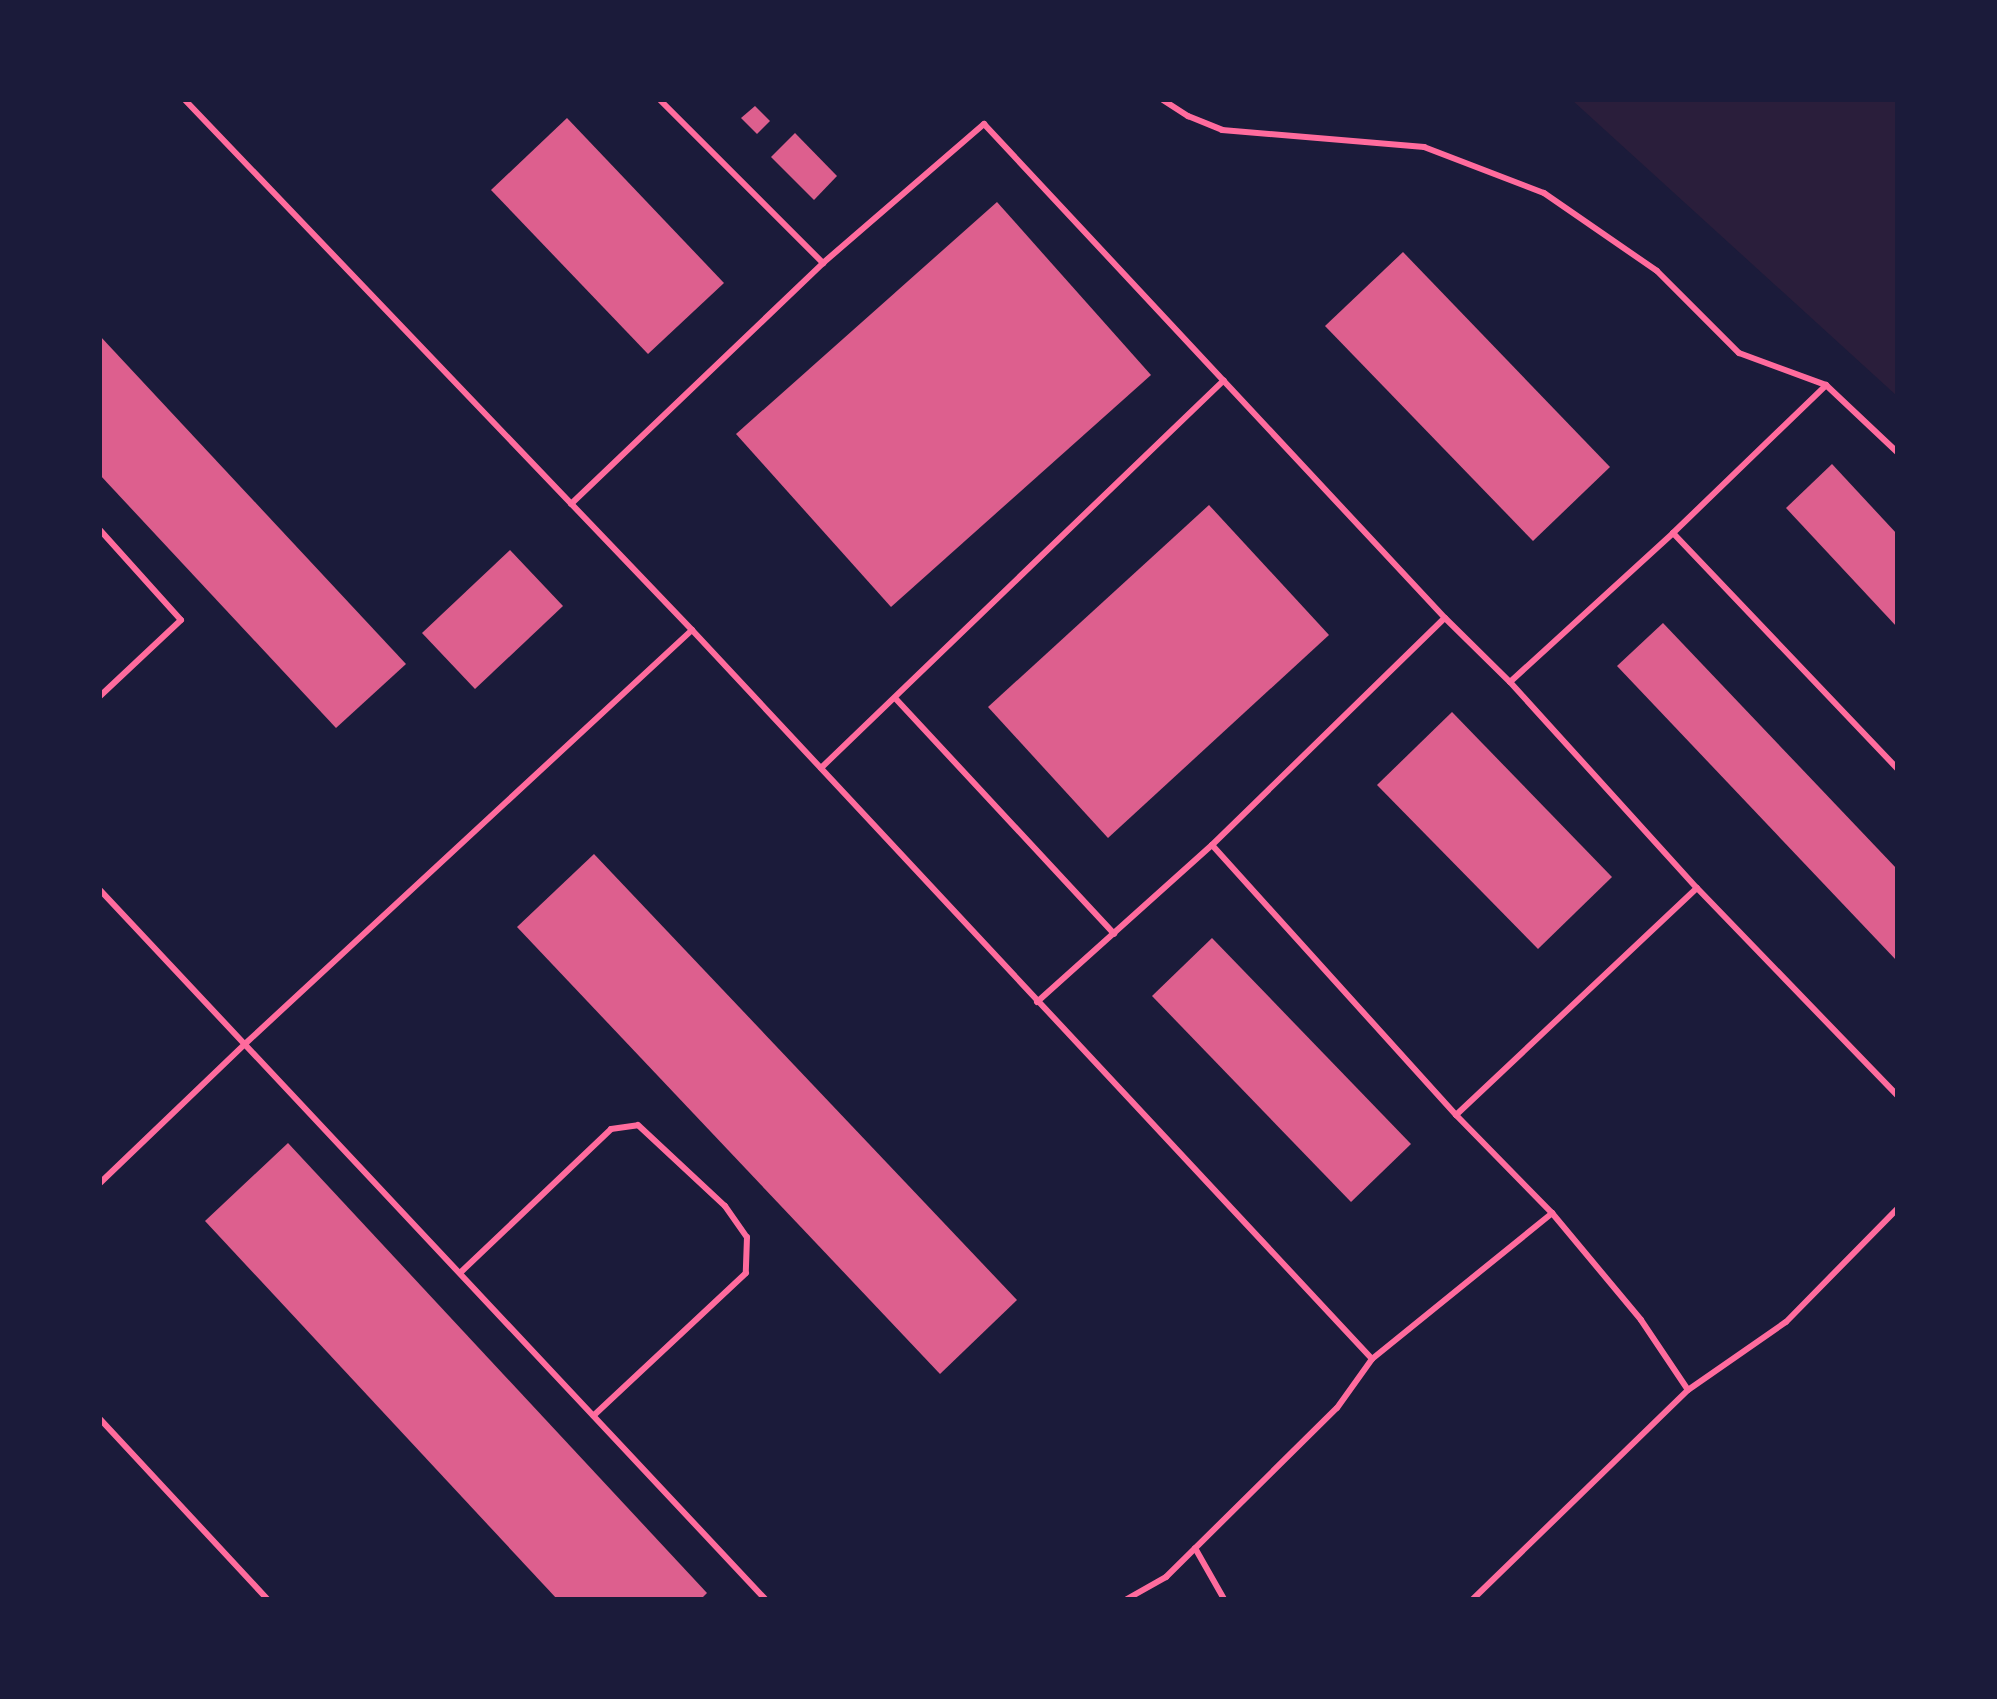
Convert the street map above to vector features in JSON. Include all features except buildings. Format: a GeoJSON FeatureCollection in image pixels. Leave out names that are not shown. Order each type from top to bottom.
{"type":"FeatureCollection","features":[{"type":"Feature","properties":{"kind":"lane"},"geometry":{"type":"LineString","coordinates":[[185,100],[692,630],[1372,1359]]}},
{"type":"Feature","properties":{"kind":"lane"},"geometry":{"type":"LineString","coordinates":[[660,100],[823,263]]}},
{"type":"Feature","properties":{"kind":"lane"},"geometry":{"type":"LineString","coordinates":[[1163,100],[1188,116],[1222,130],[1424,147],[1544,193],[1657,271],[1739,353],[1826,385],[1897,452]]}},
{"type":"Feature","properties":{"kind":"lane"},"geometry":{"type":"LineString","coordinates":[[571,504],[823,263],[984,124],[1445,618],[1510,682],[1697,888],[1897,1095]]}},
{"type":"Feature","properties":{"kind":"lane"},"geometry":{"type":"LineString","coordinates":[[821,768],[1224,380]]}},
{"type":"Feature","properties":{"kind":"lane"},"geometry":{"type":"LineString","coordinates":[[1510,682],[1673,533],[1826,385]]}},
{"type":"Feature","properties":{"kind":"lane"},"geometry":{"type":"LineString","coordinates":[[100,530],[181,620],[100,696]]}},
{"type":"Feature","properties":{"kind":"lane"},"geometry":{"type":"LineString","coordinates":[[1673,533],[1897,768]]}},
{"type":"Feature","properties":{"kind":"lane"},"geometry":{"type":"LineString","coordinates":[[1037,1002],[1212,845],[1445,618]]}},
{"type":"Feature","properties":{"kind":"lane"},"geometry":{"type":"LineString","coordinates":[[100,1183],[246,1043],[692,630]]}},
{"type":"Feature","properties":{"kind":"lane"},"geometry":{"type":"LineString","coordinates":[[895,698],[1114,934]]}},
{"type":"Feature","properties":{"kind":"lane"},"geometry":{"type":"LineString","coordinates":[[1212,845],[1456,1115],[1552,1213],[1641,1320],[1688,1390]]}},
{"type":"Feature","properties":{"kind":"lane"},"geometry":{"type":"LineString","coordinates":[[1456,1115],[1697,888]]}},
{"type":"Feature","properties":{"kind":"lane"},"geometry":{"type":"LineString","coordinates":[[100,890],[765,1599]]}},
{"type":"Feature","properties":{"kind":"lane"},"geometry":{"type":"LineString","coordinates":[[461,1272],[611,1129],[638,1125],[725,1206],[747,1237],[746,1273],[593,1416]]}},
{"type":"Feature","properties":{"kind":"lane"},"geometry":{"type":"LineString","coordinates":[[1473,1599],[1688,1390],[1786,1322],[1897,1209]]}},
{"type":"Feature","properties":{"kind":"lane"},"geometry":{"type":"LineString","coordinates":[[1127,1599],[1166,1577],[1337,1408],[1372,1359],[1552,1213]]}},
{"type":"Feature","properties":{"kind":"lane"},"geometry":{"type":"LineString","coordinates":[[100,1419],[267,1599]]}},
{"type":"Feature","properties":{"kind":"lane"},"geometry":{"type":"LineString","coordinates":[[1195,1548],[1224,1599]]}},
{"type":"Feature","properties":{"kind":"shaded area"},"geometry":{"type":"Polygon","coordinates":[[[1572,100],[1897,100],[1897,396],[1572,100]]]}}]}
